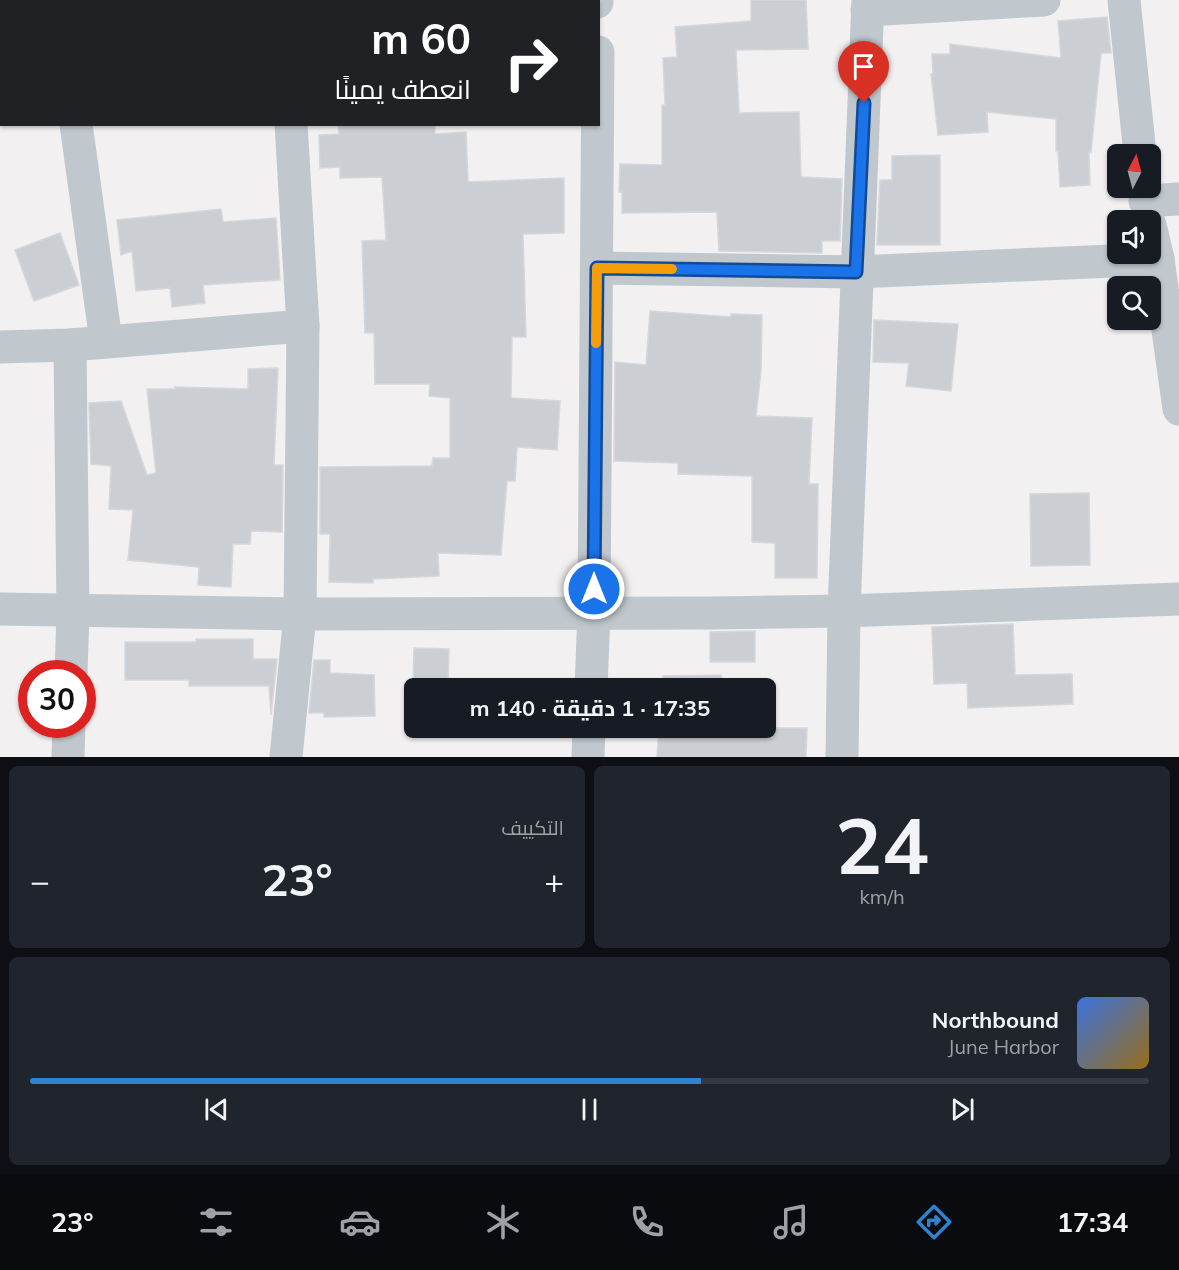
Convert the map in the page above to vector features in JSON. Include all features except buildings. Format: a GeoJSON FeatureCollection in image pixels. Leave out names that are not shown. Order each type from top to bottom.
{"type":"FeatureCollection","features":[{"type":"Feature","properties":{"kind":"street"},"geometry":{"type":"LineString","coordinates":[[842,757],[844,611],[868,5],[1044,0]]}},
{"type":"Feature","properties":{"kind":"street"},"geometry":{"type":"LineString","coordinates":[[1124,0],[1139,144]]}},
{"type":"Feature","properties":{"kind":"street"},"geometry":{"type":"LineString","coordinates":[[76,126],[106,341]]}},
{"type":"Feature","properties":{"kind":"street"},"geometry":{"type":"LineString","coordinates":[[286,757],[300,614],[303,326],[291,126]]}},
{"type":"Feature","properties":{"kind":"street"},"geometry":{"type":"LineString","coordinates":[[591,678],[598,126]]}},
{"type":"Feature","properties":{"kind":"street"},"geometry":{"type":"LineString","coordinates":[[1147,209],[1179,199]]}},
{"type":"Feature","properties":{"kind":"street"},"geometry":{"type":"LineString","coordinates":[[597,268],[856,272],[1107,261]]}},
{"type":"Feature","properties":{"kind":"street"},"geometry":{"type":"LineString","coordinates":[[1159,264],[1179,409]]}},
{"type":"Feature","properties":{"kind":"street"},"geometry":{"type":"LineString","coordinates":[[0,347],[70,345],[303,326]]}},
{"type":"Feature","properties":{"kind":"street"},"geometry":{"type":"LineString","coordinates":[[70,345],[71,660]]}},
{"type":"Feature","properties":{"kind":"street"},"geometry":{"type":"LineString","coordinates":[[0,609],[300,614],[844,611],[1179,599]]}},
{"type":"Feature","properties":{"kind":"street"},"geometry":{"type":"LineString","coordinates":[[68,757],[69,738]]}},
{"type":"Feature","properties":{"kind":"street"},"geometry":{"type":"LineString","coordinates":[[588,757],[589,738]]}},
{"type":"Feature","properties":{"kind":"slow traffic"},"geometry":{"type":"LineString","coordinates":[[596,343],[597,268],[672,269]]}},
{"type":"Feature","properties":{"kind":"route"},"geometry":{"type":"LineString","coordinates":[[594,589],[597,268],[856,272],[864,103]]}}]}
